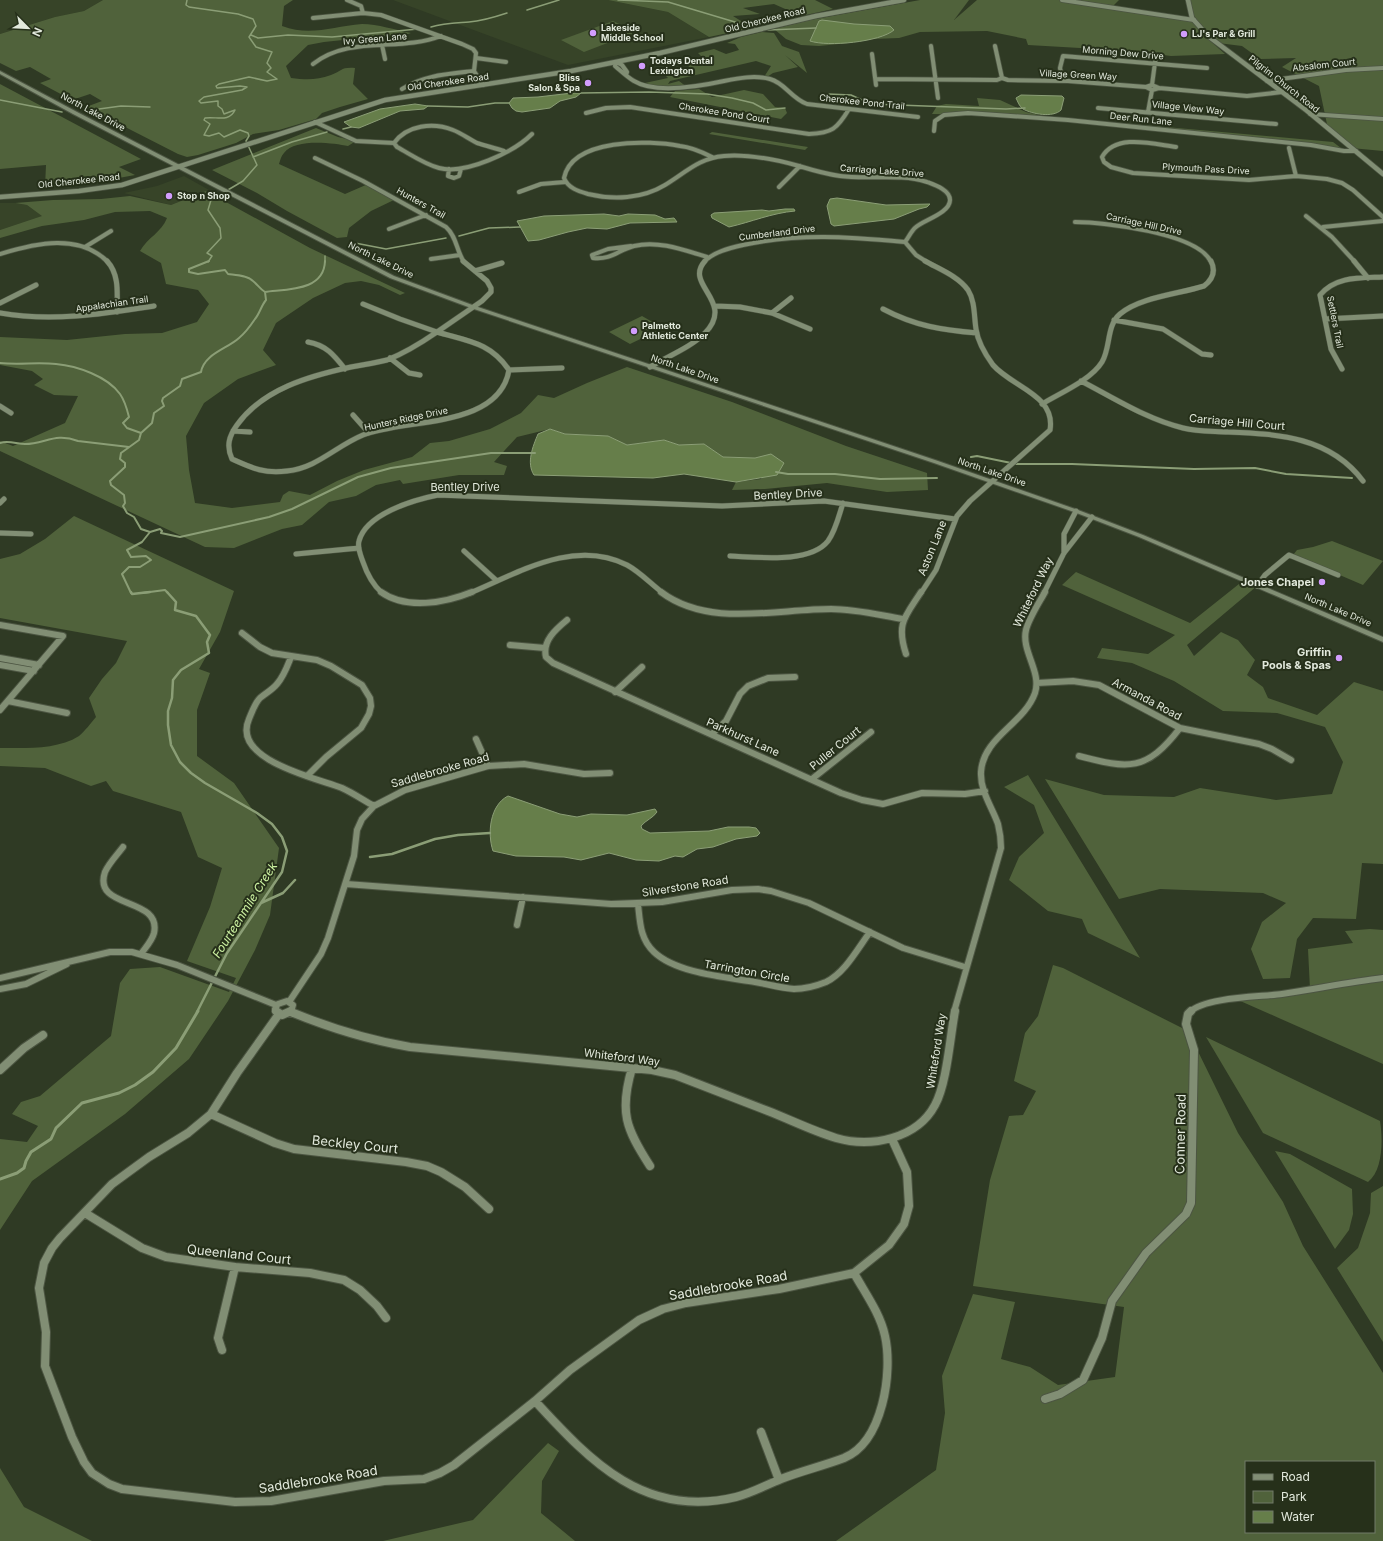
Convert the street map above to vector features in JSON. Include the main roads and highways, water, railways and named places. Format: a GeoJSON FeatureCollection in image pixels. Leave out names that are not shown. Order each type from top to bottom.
{"type":"FeatureCollection","features":[{"type":"Feature","properties":{"kind":"main road","name":"North Lake Drive"},"geometry":{"type":"LineString","coordinates":[[0,72],[392,277],[473,307],[993,481],[1076,511],[1383,640]]}},
{"type":"Feature","properties":{"kind":"water"},"geometry":{"type":"Polygon","coordinates":[[[822,20],[890,26],[894,30],[878,38],[854,42],[829,44],[810,41],[819,21],[822,20]]]}},
{"type":"Feature","properties":{"kind":"water"},"geometry":{"type":"Polygon","coordinates":[[[581,93],[576,97],[560,101],[550,108],[522,112],[516,111],[509,103],[513,98],[581,93]]]}},
{"type":"Feature","properties":{"kind":"water"},"geometry":{"type":"Polygon","coordinates":[[[1021,95],[1062,96],[1064,98],[1061,110],[1048,115],[1023,109],[1016,98],[1021,95]]]}},
{"type":"Feature","properties":{"kind":"water"},"geometry":{"type":"Polygon","coordinates":[[[415,104],[428,106],[424,109],[400,111],[359,128],[351,127],[344,122],[380,109],[415,104]]]}},
{"type":"Feature","properties":{"kind":"water"},"geometry":{"type":"Polygon","coordinates":[[[837,198],[886,205],[930,204],[927,207],[894,219],[834,226],[831,224],[827,206],[830,199],[837,198]]]}},
{"type":"Feature","properties":{"kind":"water"},"geometry":{"type":"Polygon","coordinates":[[[794,209],[795,211],[729,227],[712,218],[711,215],[714,213],[794,209]]]}},
{"type":"Feature","properties":{"kind":"water"},"geometry":{"type":"Polygon","coordinates":[[[604,214],[619,216],[628,214],[655,215],[665,219],[674,218],[677,222],[630,223],[607,229],[587,228],[539,240],[528,241],[517,221],[544,216],[604,214]]]}},
{"type":"Feature","properties":{"kind":"water"},"geometry":{"type":"Polygon","coordinates":[[[550,429],[565,434],[608,436],[627,445],[664,440],[679,445],[704,444],[723,457],[755,458],[771,454],[784,463],[777,475],[736,482],[684,474],[653,478],[534,475],[530,460],[534,444],[538,434],[550,429]]]}},
{"type":"Feature","properties":{"kind":"water"},"geometry":{"type":"Polygon","coordinates":[[[508,796],[560,814],[577,817],[591,814],[627,815],[655,809],[657,812],[641,826],[642,829],[650,833],[709,831],[728,827],[749,827],[756,828],[760,833],[757,836],[736,839],[713,847],[697,849],[683,857],[675,856],[659,861],[636,860],[609,853],[581,860],[564,857],[516,856],[493,851],[491,844],[490,828],[494,813],[497,806],[508,796]]]}},
{"type":"Feature","properties":{"kind":"waterway","name":"Fourteenmile Creek"},"geometry":{"type":"LineString","coordinates":[[187,0],[186,5],[189,7],[238,14],[253,19],[256,26],[249,37],[256,47],[272,52],[267,63],[271,68],[267,72],[277,79],[267,81],[249,77],[219,84],[216,86],[217,88],[240,86],[247,87],[242,90],[204,97],[199,101],[201,103],[218,101],[218,106],[222,109],[224,114],[235,110],[226,118],[205,118],[204,120],[210,124],[204,135],[209,136],[219,133],[224,137],[240,130],[248,133],[249,136],[246,141],[253,157]]}},
{"type":"Feature","properties":{"kind":"waterway"},"geometry":{"type":"LineString","coordinates":[[527,10],[559,0]]}},
{"type":"Feature","properties":{"kind":"waterway"},"geometry":{"type":"LineString","coordinates":[[618,0],[668,2],[755,28]]}},
{"type":"Feature","properties":{"kind":"waterway"},"geometry":{"type":"LineString","coordinates":[[431,27],[445,24],[479,21],[507,13]]}},
{"type":"Feature","properties":{"kind":"waterway"},"geometry":{"type":"LineString","coordinates":[[768,30],[816,28]]}},
{"type":"Feature","properties":{"kind":"waterway"},"geometry":{"type":"LineString","coordinates":[[251,35],[258,38],[288,35],[332,37],[418,29]]}},
{"type":"Feature","properties":{"kind":"waterway"},"geometry":{"type":"LineString","coordinates":[[581,93],[649,92],[707,94],[753,103],[766,110],[785,108]]}},
{"type":"Feature","properties":{"kind":"waterway"},"geometry":{"type":"LineString","coordinates":[[828,94],[851,95],[871,104],[1006,109],[1025,108]]}},
{"type":"Feature","properties":{"kind":"waterway"},"geometry":{"type":"LineString","coordinates":[[0,100],[62,112]]}},
{"type":"Feature","properties":{"kind":"waterway"},"geometry":{"type":"LineString","coordinates":[[428,106],[468,107],[495,103],[509,103]]}},
{"type":"Feature","properties":{"kind":"waterway"},"geometry":{"type":"LineString","coordinates":[[99,109],[121,106],[150,107]]}},
{"type":"Feature","properties":{"kind":"waterway"},"geometry":{"type":"LineString","coordinates":[[343,129],[351,127]]}},
{"type":"Feature","properties":{"kind":"waterway"},"geometry":{"type":"LineString","coordinates":[[253,157],[292,142],[327,132]]}},
{"type":"Feature","properties":{"kind":"waterway","name":"Fourteenmile Creek"},"geometry":{"type":"LineString","coordinates":[[209,261],[212,256],[207,253],[221,238],[220,228],[208,210],[211,200],[243,181],[257,165],[253,157]]}},
{"type":"Feature","properties":{"kind":"waterway"},"geometry":{"type":"LineString","coordinates":[[459,236],[489,228],[520,227]]}},
{"type":"Feature","properties":{"kind":"waterway"},"geometry":{"type":"LineString","coordinates":[[355,243],[386,249],[446,238]]}},
{"type":"Feature","properties":{"kind":"waterway"},"geometry":{"type":"LineString","coordinates":[[325,256],[325,261]]}},
{"type":"Feature","properties":{"kind":"waterway","name":"Fourteenmile Creek"},"geometry":{"type":"LineString","coordinates":[[209,261],[189,269],[189,272],[198,274],[225,270],[228,274],[251,279],[265,292]]}},
{"type":"Feature","properties":{"kind":"waterway"},"geometry":{"type":"LineString","coordinates":[[265,292],[294,289],[312,283],[323,271],[325,261]]}},
{"type":"Feature","properties":{"kind":"waterway","name":"Fourteenmile Creek"},"geometry":{"type":"LineString","coordinates":[[141,433],[152,423],[154,413],[164,406],[162,401],[163,398],[180,386],[182,379],[201,372],[203,366],[211,356],[234,342],[248,329],[257,317],[266,300],[265,292]]}},
{"type":"Feature","properties":{"kind":"waterway"},"geometry":{"type":"LineString","coordinates":[[0,363],[49,363],[64,365],[100,377],[114,388],[123,399],[129,417],[123,423],[127,428],[141,433]]}},
{"type":"Feature","properties":{"kind":"waterway","name":"Fourteenmile Creek"},"geometry":{"type":"LineString","coordinates":[[141,433],[139,440],[121,453],[120,459],[125,463],[125,467],[110,481],[111,485],[124,495],[125,503],[123,506],[127,513],[134,517],[141,529],[150,532]]}},
{"type":"Feature","properties":{"kind":"waterway"},"geometry":{"type":"LineString","coordinates":[[0,443],[32,444],[50,439],[63,438],[129,447]]}},
{"type":"Feature","properties":{"kind":"waterway"},"geometry":{"type":"LineString","coordinates":[[150,532],[160,529],[162,531],[161,533],[180,537],[269,517],[292,509],[358,477],[391,468],[491,453],[535,453]]}},
{"type":"Feature","properties":{"kind":"waterway"},"geometry":{"type":"LineString","coordinates":[[971,457],[977,456],[1016,464],[1072,464],[1194,469],[1255,468],[1286,474],[1352,478]]}},
{"type":"Feature","properties":{"kind":"waterway"},"geometry":{"type":"LineString","coordinates":[[776,472],[788,474],[835,474],[880,479],[937,478]]}},
{"type":"Feature","properties":{"kind":"waterway","name":"Fourteenmile Creek"},"geometry":{"type":"LineString","coordinates":[[131,593],[122,574],[129,567],[140,567],[151,560],[146,556],[131,557],[127,550],[142,542],[150,532]]}},
{"type":"Feature","properties":{"kind":"waterway","name":"Fourteenmile Creek"},"geometry":{"type":"LineString","coordinates":[[148,592],[165,590],[167,592]]}},
{"type":"Feature","properties":{"kind":"waterway","name":"Fourteenmile Creek"},"geometry":{"type":"LineString","coordinates":[[131,592],[132,594],[148,592]]}},
{"type":"Feature","properties":{"kind":"waterway","name":"Fourteenmile Creek"},"geometry":{"type":"LineString","coordinates":[[142,593],[148,592]]}},
{"type":"Feature","properties":{"kind":"waterway","name":"Fourteenmile Creek"},"geometry":{"type":"LineString","coordinates":[[167,592],[176,602],[175,610],[196,616],[210,635],[207,642],[209,653],[181,670],[173,680],[172,698],[168,711],[168,725],[171,745],[180,762],[191,773],[205,783],[257,813],[272,824],[282,837],[287,851],[282,872],[227,953],[197,1012]]}},
{"type":"Feature","properties":{"kind":"waterway"},"geometry":{"type":"LineString","coordinates":[[370,857],[392,854],[435,839],[458,835],[490,833]]}},
{"type":"Feature","properties":{"kind":"waterway"},"geometry":{"type":"LineString","coordinates":[[261,903],[283,893],[295,880]]}},
{"type":"Feature","properties":{"kind":"waterway","name":"Fourteenmile Creek"},"geometry":{"type":"LineString","coordinates":[[0,1179],[17,1173],[24,1168],[31,1152],[51,1139],[56,1128],[82,1103],[119,1093],[135,1085],[153,1072],[176,1048],[198,1011]]}},
{"type":"Feature","properties":{"kind":"place","name":"Lakeside Middle School"},"geometry":{"type":"Point","coordinates":[593,33]}},
{"type":"Feature","properties":{"kind":"place","name":"LJ's Par & Grill"},"geometry":{"type":"Point","coordinates":[1184,34]}},
{"type":"Feature","properties":{"kind":"place","name":"Todays Dental Lexington"},"geometry":{"type":"Point","coordinates":[642,66]}},
{"type":"Feature","properties":{"kind":"place","name":"Bliss Salon & Spa"},"geometry":{"type":"Point","coordinates":[588,83]}},
{"type":"Feature","properties":{"kind":"place","name":"Stop n Shop"},"geometry":{"type":"Point","coordinates":[169,196]}},
{"type":"Feature","properties":{"kind":"place","name":"Palmetto Athletic Center"},"geometry":{"type":"Point","coordinates":[634,331]}},
{"type":"Feature","properties":{"kind":"place","name":"Jones Chapel"},"geometry":{"type":"Point","coordinates":[1322,582]}},
{"type":"Feature","properties":{"kind":"place","name":"Griffin Pools & Spas"},"geometry":{"type":"Point","coordinates":[1339,658]}}]}
